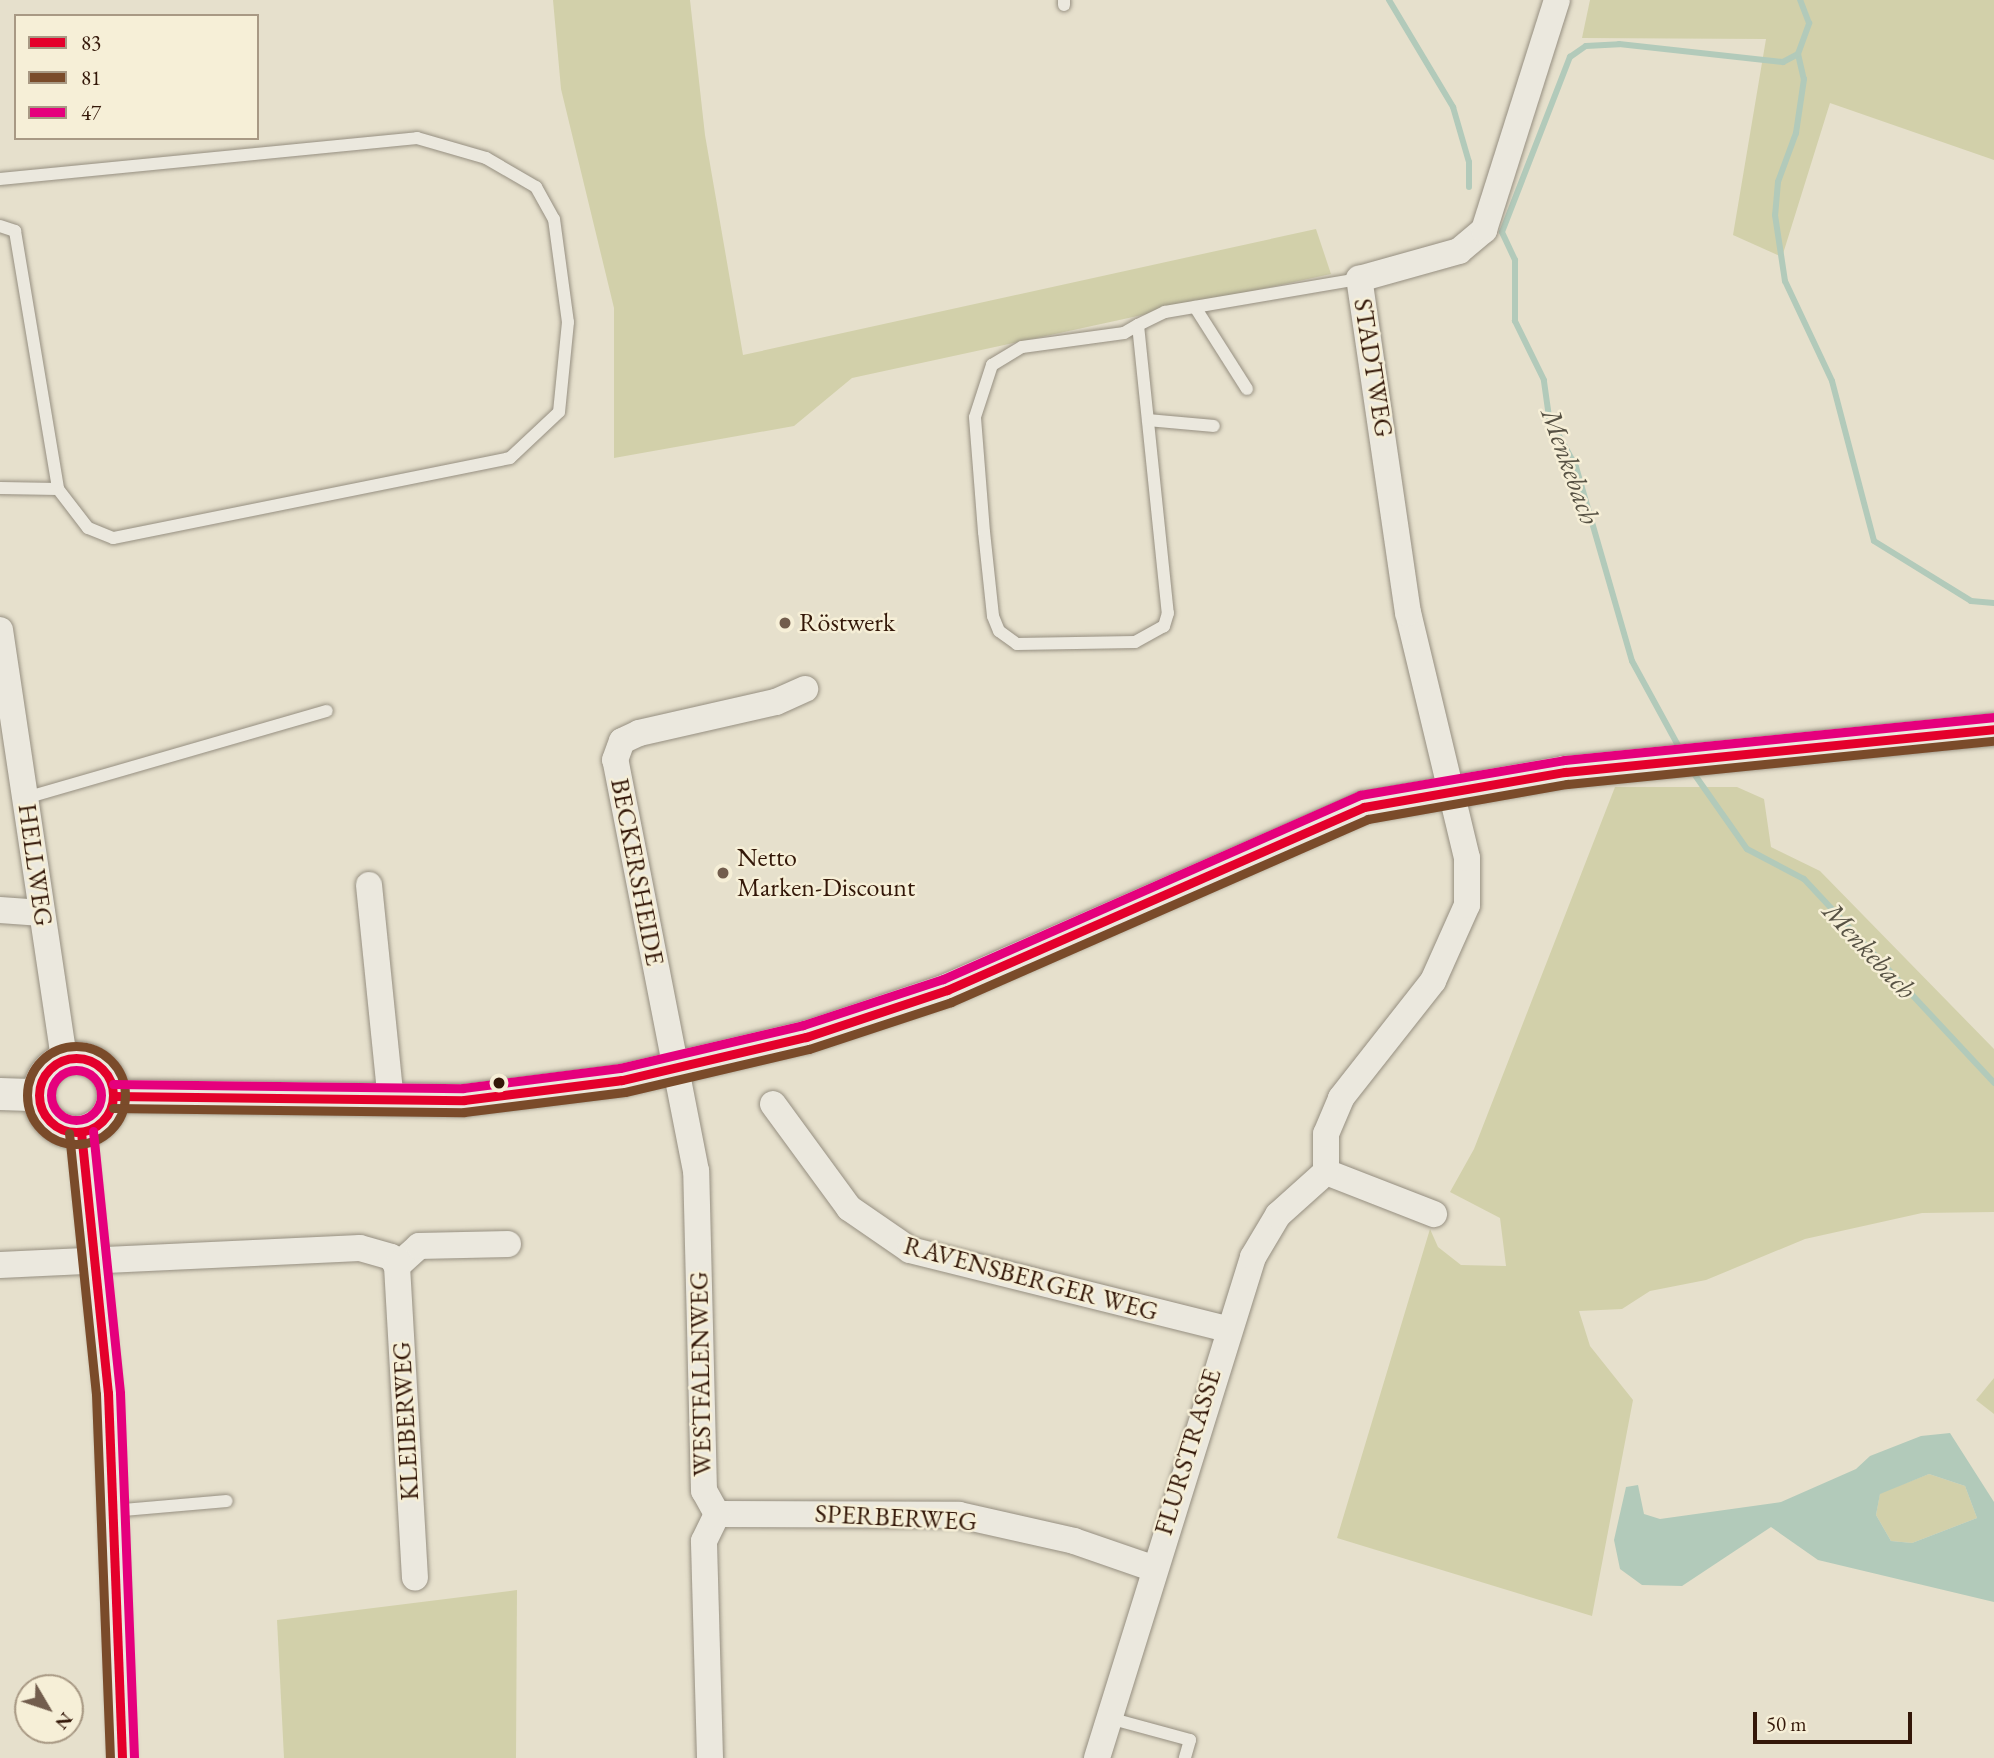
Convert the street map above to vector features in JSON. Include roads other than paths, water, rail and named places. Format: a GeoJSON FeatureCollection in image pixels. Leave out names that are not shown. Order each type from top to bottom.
{"type":"FeatureCollection","features":[{"type":"Feature","properties":{"kind":"street","name":"STADTWEG"},"geometry":{"type":"LineString","coordinates":[[1451,787],[1408,612],[1359,279],[1459,251],[1484,230],[1557,0]]}},
{"type":"Feature","properties":{"kind":"street","name":"HELLWEG"},"geometry":{"type":"LineString","coordinates":[[0,630],[64,1059]]}},
{"type":"Feature","properties":{"kind":"street","name":"BECKERSHEIDE"},"geometry":{"type":"LineString","coordinates":[[678,1068],[615,760],[622,741],[639,733],[776,702],[805,689]]}},
{"type":"Feature","properties":{"kind":"street"},"geometry":{"type":"LineString","coordinates":[[113,1096],[391,1102],[531,1096],[678,1068],[806,1038],[947,990],[1317,824],[1451,787],[1667,761],[1994,729]]}},
{"type":"Feature","properties":{"kind":"street"},"geometry":{"type":"LineString","coordinates":[[1434,1214],[1326,1172],[1326,1134],[1341,1098],[1433,981],[1467,905],[1467,858],[1451,787]]}},
{"type":"Feature","properties":{"kind":"street"},"geometry":{"type":"LineString","coordinates":[[369,884],[391,1102]]}},
{"type":"Feature","properties":{"kind":"street"},"geometry":{"type":"LineString","coordinates":[[0,910],[42,914]]}},
{"type":"Feature","properties":{"kind":"street"},"geometry":{"type":"LineString","coordinates":[[64,1059],[98,1065],[113,1096],[104,1120],[81,1132],[56,1127],[38,1095],[45,1073],[64,1059]]}},
{"type":"Feature","properties":{"kind":"street","name":"WESTFALENWEG"},"geometry":{"type":"LineString","coordinates":[[678,1068],[696,1171],[704,1490],[718,1514],[705,1541],[710,1758]]}},
{"type":"Feature","properties":{"kind":"street"},"geometry":{"type":"LineString","coordinates":[[0,1094],[38,1095]]}},
{"type":"Feature","properties":{"kind":"street","name":"RAVENSBERGER WEG"},"geometry":{"type":"LineString","coordinates":[[773,1104],[849,1208],[910,1250],[1227,1329]]}},
{"type":"Feature","properties":{"kind":"street"},"geometry":{"type":"LineString","coordinates":[[81,1132],[94,1259],[112,1511],[122,1758]]}},
{"type":"Feature","properties":{"kind":"street","name":"FLURSTRASSE"},"geometry":{"type":"LineString","coordinates":[[1097,1758],[1152,1568],[1227,1329],[1253,1257],[1278,1214],[1326,1172]]}},
{"type":"Feature","properties":{"kind":"street"},"geometry":{"type":"LineString","coordinates":[[0,1265],[360,1248],[377,1250],[397,1266],[419,1246],[508,1244]]}},
{"type":"Feature","properties":{"kind":"street","name":"KLEIBERWEG"},"geometry":{"type":"LineString","coordinates":[[397,1266],[415,1577]]}},
{"type":"Feature","properties":{"kind":"street","name":"SPERBERWEG"},"geometry":{"type":"LineString","coordinates":[[718,1514],[958,1515],[1074,1541],[1152,1568]]}},
{"type":"Feature","properties":{"kind":"lane"},"geometry":{"type":"LineString","coordinates":[[0,179],[417,138],[486,159],[536,187],[554,219],[568,322],[559,412],[510,458],[113,538],[88,528],[58,489],[15,231],[0,226]]}},
{"type":"Feature","properties":{"kind":"lane"},"geometry":{"type":"LineString","coordinates":[[1138,325],[1168,613],[1164,626],[1135,642],[1079,647],[1007,639],[993,616],[975,417],[980,388],[1003,353],[1138,325],[1195,307],[1359,279]]}},
{"type":"Feature","properties":{"kind":"lane"},"geometry":{"type":"LineString","coordinates":[[1195,307],[1247,389]]}},
{"type":"Feature","properties":{"kind":"lane"},"geometry":{"type":"LineString","coordinates":[[1148,420],[1214,426]]}},
{"type":"Feature","properties":{"kind":"lane"},"geometry":{"type":"LineString","coordinates":[[0,488],[58,489]]}},
{"type":"Feature","properties":{"kind":"lane"},"geometry":{"type":"LineString","coordinates":[[25,798],[327,711]]}},
{"type":"Feature","properties":{"kind":"lane"},"geometry":{"type":"LineString","coordinates":[[112,1511],[227,1502]]}},
{"type":"Feature","properties":{"kind":"lane"},"geometry":{"type":"LineString","coordinates":[[1109,1718],[1190,1740],[1185,1758]]}},
{"type":"Feature","properties":{"kind":"waterway"},"geometry":{"type":"LineString","coordinates":[[1389,0],[1453,107],[1469,162],[1469,187]]}},
{"type":"Feature","properties":{"kind":"waterway","name":"Menkebach"},"geometry":{"type":"LineString","coordinates":[[1680,749],[1632,661],[1576,467],[1549,417],[1544,380],[1515,321],[1515,260],[1502,232],[1570,57],[1586,46],[1619,44],[1783,62],[1798,54],[1809,23],[1800,0]]}},
{"type":"Feature","properties":{"kind":"waterway"},"geometry":{"type":"LineString","coordinates":[[1798,54],[1804,79],[1796,133],[1778,182],[1775,215],[1785,281],[1832,381],[1874,541],[1971,601],[1994,603]]}},
{"type":"Feature","properties":{"kind":"waterway","name":"Menkebach"},"geometry":{"type":"LineString","coordinates":[[1690,768],[1747,849],[1804,879],[1994,1083]]}},
{"type":"Feature","properties":{"kind":"place","name":"Röstwerk"},"geometry":{"type":"Point","coordinates":[785,623]}},
{"type":"Feature","properties":{"kind":"place","name":"Netto Marken-Discount"},"geometry":{"type":"Point","coordinates":[723,873]}}]}
